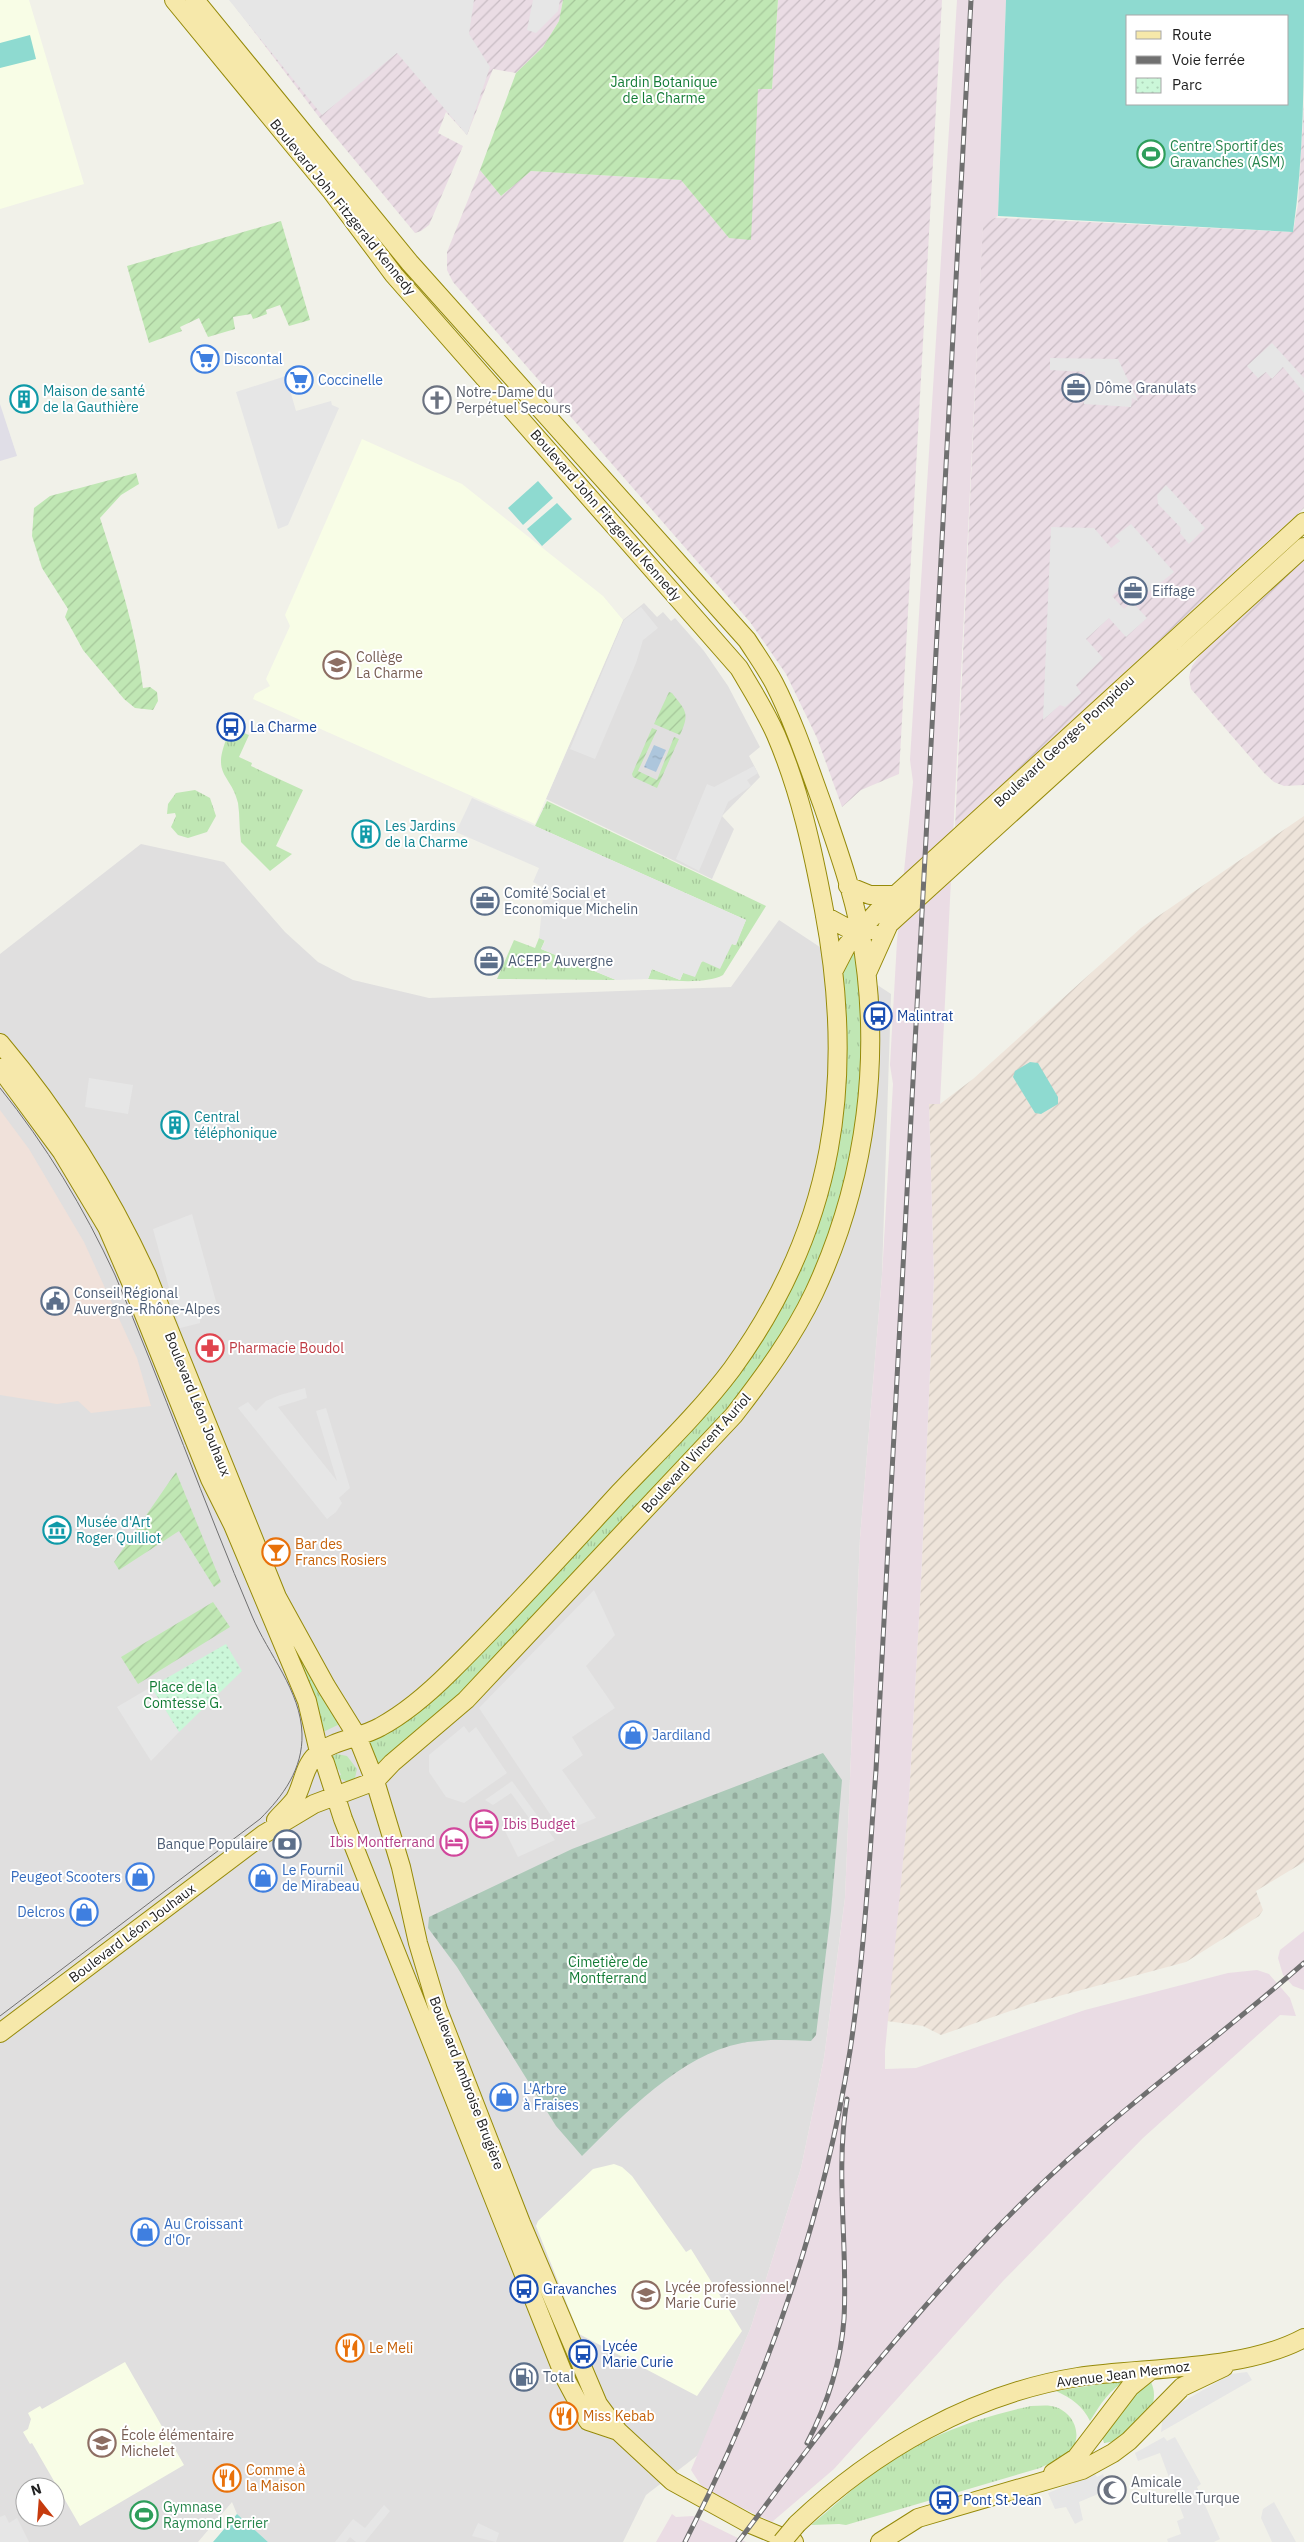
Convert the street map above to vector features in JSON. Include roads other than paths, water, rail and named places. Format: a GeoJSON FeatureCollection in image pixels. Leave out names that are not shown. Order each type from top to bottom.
{"type":"FeatureCollection","features":[{"type":"Feature","properties":{"kind":"main road","name":"Boulevard John Fitzgerald Kennedy"},"geometry":{"type":"LineString","coordinates":[[174,0],[332,192],[394,274],[739,668],[766,716],[785,758],[812,852]]}},
{"type":"Feature","properties":{"kind":"main road","name":"Boulevard John Fitzgerald Kennedy"},"geometry":{"type":"LineString","coordinates":[[195,0],[410,263],[747,640],[777,690],[805,755],[829,824]]}},
{"type":"Feature","properties":{"kind":"main road","name":"Boulevard Georges Pompidou"},"geometry":{"type":"LineString","coordinates":[[834,970],[847,945],[896,895],[1304,522]]}},
{"type":"Feature","properties":{"kind":"main road","name":"Boulevard Georges Pompidou"},"geometry":{"type":"LineString","coordinates":[[866,974],[889,924],[1304,547]]}},
{"type":"Feature","properties":{"kind":"main road","name":"Boulevard Vincent Auriol"},"geometry":{"type":"LineString","coordinates":[[337,1802],[375,1781],[392,1763],[466,1700],[734,1415],[758,1384],[794,1330],[814,1293],[833,1249],[850,1198],[868,1101],[870,1055],[866,974],[860,930],[829,824]]}},
{"type":"Feature","properties":{"kind":"main road","name":"Boulevard Vincent Auriol"},"geometry":{"type":"LineString","coordinates":[[353,1730],[378,1728],[406,1710],[449,1673],[713,1393],[755,1333],[785,1282],[803,1240],[822,1179],[830,1144],[839,1070],[839,1018],[834,970],[812,852]]}},
{"type":"Feature","properties":{"kind":"main road"},"geometry":{"type":"LineString","coordinates":[[848,886],[870,894],[896,895]]}},
{"type":"Feature","properties":{"kind":"main road"},"geometry":{"type":"LineString","coordinates":[[825,916],[849,929],[874,930],[889,924]]}},
{"type":"Feature","properties":{"kind":"main road","name":"Boulevard Léon Jouhaux"},"geometry":{"type":"LineString","coordinates":[[0,1044],[72,1138],[116,1211],[147,1275],[210,1434],[285,1613],[353,1730]]}},
{"type":"Feature","properties":{"kind":"main road","name":"Boulevard Léon Jouhaux"},"geometry":{"type":"LineString","coordinates":[[0,1068],[62,1152],[107,1227],[183,1413],[307,1701],[319,1752],[337,1802],[307,1808],[264,1834],[0,2033]]}},
{"type":"Feature","properties":{"kind":"main road"},"geometry":{"type":"LineString","coordinates":[[194,1392],[190,1407],[183,1413],[195,1418],[203,1429],[210,1434]]}},
{"type":"Feature","properties":{"kind":"main road"},"geometry":{"type":"LineString","coordinates":[[319,1752],[353,1730]]}},
{"type":"Feature","properties":{"kind":"main road","name":"Boulevard Ambroise Brugière"},"geometry":{"type":"LineString","coordinates":[[353,1730],[375,1781],[401,1866],[418,1943],[438,2010],[521,2223],[598,2404],[618,2431],[672,2481],[748,2523],[794,2542]]}},
{"type":"Feature","properties":{"kind":"main road","name":"Boulevard Léon Jouhaux"},"geometry":{"type":"LineString","coordinates":[[264,1834],[294,1799],[310,1762],[319,1752]]}},
{"type":"Feature","properties":{"kind":"main road","name":"Boulevard Ambroise Brugière"},"geometry":{"type":"LineString","coordinates":[[337,1802],[565,2378],[588,2421],[618,2431]]}},
{"type":"Feature","properties":{"kind":"main road","name":"Avenue Jean Mermoz"},"geometry":{"type":"LineString","coordinates":[[782,2542],[829,2493],[882,2454],[953,2416],[989,2402],[1077,2377],[1245,2358],[1304,2338]]}},
{"type":"Feature","properties":{"kind":"main road"},"geometry":{"type":"LineString","coordinates":[[880,2542],[918,2518],[1039,2481],[1058,2478],[1082,2470],[1113,2453],[1144,2427],[1182,2387],[1245,2358]]}},
{"type":"Feature","properties":{"kind":"main road"},"geometry":{"type":"LineString","coordinates":[[1039,2481],[1076,2458],[1130,2387],[1152,2370]]}},
{"type":"Feature","properties":{"kind":"main road"},"geometry":{"type":"LineString","coordinates":[[867,2542],[903,2518],[918,2518]]}},
{"type":"Feature","properties":{"kind":"water"},"geometry":{"type":"Polygon","coordinates":[[[654,745],[666,750],[656,772],[644,767],[654,745]]]}},
{"type":"Feature","properties":{"kind":"tram line"},"geometry":{"type":"LineString","coordinates":[[0,1088],[33,1132],[63,1178],[115,1275],[252,1616],[290,1688],[300,1718],[302,1734],[299,1759],[290,1781],[260,1819],[0,2016]]}},
{"type":"Feature","properties":{"kind":"railway"},"geometry":{"type":"LineString","coordinates":[[685,2542],[714,2484],[765,2364],[807,2241],[838,2115],[850,2051],[859,1981],[876,1770],[971,0]]}},
{"type":"Feature","properties":{"kind":"railway"},"geometry":{"type":"LineString","coordinates":[[738,2542],[825,2427],[876,2364],[918,2314],[1007,2218],[1062,2164],[1304,1963]]}},
{"type":"Feature","properties":{"kind":"railway"},"geometry":{"type":"LineString","coordinates":[[807,2443],[821,2414],[832,2382],[840,2351],[844,2319],[842,2154],[847,2099]]}},
{"type":"Feature","properties":{"kind":"place","name":"Centre Sportif des Gravanches (ASM)"},"geometry":{"type":"Point","coordinates":[1151,154]}},
{"type":"Feature","properties":{"kind":"place","name":"Discontal"},"geometry":{"type":"Point","coordinates":[205,359]}},
{"type":"Feature","properties":{"kind":"place","name":"Coccinelle"},"geometry":{"type":"Point","coordinates":[299,380]}},
{"type":"Feature","properties":{"kind":"place","name":"Dôme Granulats"},"geometry":{"type":"Point","coordinates":[1076,388]}},
{"type":"Feature","properties":{"kind":"place","name":"Maison de santé de la Gauthière"},"geometry":{"type":"Point","coordinates":[24,399]}},
{"type":"Feature","properties":{"kind":"place","name":"Notre-Dame du Perpétuel Secours"},"geometry":{"type":"Point","coordinates":[437,400]}},
{"type":"Feature","properties":{"kind":"place","name":"Eiffage"},"geometry":{"type":"Point","coordinates":[1133,591]}},
{"type":"Feature","properties":{"kind":"place","name":"Collège La Charme"},"geometry":{"type":"Point","coordinates":[337,665]}},
{"type":"Feature","properties":{"kind":"place","name":"La Charme"},"geometry":{"type":"Point","coordinates":[231,727]}},
{"type":"Feature","properties":{"kind":"place","name":"Les Jardins de la Charme"},"geometry":{"type":"Point","coordinates":[366,834]}},
{"type":"Feature","properties":{"kind":"place","name":"Comité Social et Economique Michelin"},"geometry":{"type":"Point","coordinates":[485,901]}},
{"type":"Feature","properties":{"kind":"place","name":"ACEPP Auvergne"},"geometry":{"type":"Point","coordinates":[489,961]}},
{"type":"Feature","properties":{"kind":"place","name":"Malintrat"},"geometry":{"type":"Point","coordinates":[878,1016]}},
{"type":"Feature","properties":{"kind":"place","name":"Central téléphonique"},"geometry":{"type":"Point","coordinates":[175,1125]}},
{"type":"Feature","properties":{"kind":"place","name":"Conseil Régional Auvergne-Rhône-Alpes"},"geometry":{"type":"Point","coordinates":[55,1301]}},
{"type":"Feature","properties":{"kind":"place","name":"Pharmacie Boudol"},"geometry":{"type":"Point","coordinates":[210,1348]}},
{"type":"Feature","properties":{"kind":"place","name":"Musée d'Art Roger Quilliot"},"geometry":{"type":"Point","coordinates":[57,1530]}},
{"type":"Feature","properties":{"kind":"place","name":"Bar des Francs Rosiers"},"geometry":{"type":"Point","coordinates":[276,1552]}},
{"type":"Feature","properties":{"kind":"place","name":"Jardiland"},"geometry":{"type":"Point","coordinates":[633,1735]}},
{"type":"Feature","properties":{"kind":"place","name":"Ibis Budget"},"geometry":{"type":"Point","coordinates":[484,1824]}},
{"type":"Feature","properties":{"kind":"place","name":"Ibis Montferrand"},"geometry":{"type":"Point","coordinates":[454,1842]}},
{"type":"Feature","properties":{"kind":"place","name":"Banque Populaire"},"geometry":{"type":"Point","coordinates":[287,1844]}},
{"type":"Feature","properties":{"kind":"place","name":"Peugeot Scooters"},"geometry":{"type":"Point","coordinates":[140,1877]}},
{"type":"Feature","properties":{"kind":"place","name":"Le Fournil de Mirabeau"},"geometry":{"type":"Point","coordinates":[263,1878]}},
{"type":"Feature","properties":{"kind":"place","name":"Delcros"},"geometry":{"type":"Point","coordinates":[84,1912]}},
{"type":"Feature","properties":{"kind":"place","name":"L'Arbre à Fraises"},"geometry":{"type":"Point","coordinates":[504,2097]}},
{"type":"Feature","properties":{"kind":"place","name":"Au Croissant d'Or"},"geometry":{"type":"Point","coordinates":[145,2232]}},
{"type":"Feature","properties":{"kind":"place","name":"Gravanches"},"geometry":{"type":"Point","coordinates":[524,2289]}},
{"type":"Feature","properties":{"kind":"place","name":"Lycée professionnel Marie Curie"},"geometry":{"type":"Point","coordinates":[646,2295]}},
{"type":"Feature","properties":{"kind":"place","name":"Le Meli"},"geometry":{"type":"Point","coordinates":[350,2348]}},
{"type":"Feature","properties":{"kind":"place","name":"Lycée Marie Curie"},"geometry":{"type":"Point","coordinates":[583,2354]}},
{"type":"Feature","properties":{"kind":"place","name":"Total"},"geometry":{"type":"Point","coordinates":[524,2377]}},
{"type":"Feature","properties":{"kind":"place","name":"Miss Kebab"},"geometry":{"type":"Point","coordinates":[564,2416]}},
{"type":"Feature","properties":{"kind":"place","name":"École élémentaire Michelet"},"geometry":{"type":"Point","coordinates":[102,2443]}},
{"type":"Feature","properties":{"kind":"place","name":"Comme à la Maison"},"geometry":{"type":"Point","coordinates":[227,2478]}},
{"type":"Feature","properties":{"kind":"place","name":"Amicale Culturelle Turque"},"geometry":{"type":"Point","coordinates":[1112,2490]}},
{"type":"Feature","properties":{"kind":"place","name":"Pont St Jean"},"geometry":{"type":"Point","coordinates":[944,2500]}},
{"type":"Feature","properties":{"kind":"place","name":"Gymnase Raymond Perrier"},"geometry":{"type":"Point","coordinates":[144,2515]}},
{"type":"Feature","properties":{"kind":"park label","name":"Jardin Botanique de la Charme"},"geometry":{"type":"Point","coordinates":[664,90]}},
{"type":"Feature","properties":{"kind":"park label","name":"Place de la Comtesse G."},"geometry":{"type":"Point","coordinates":[183,1695]}},
{"type":"Feature","properties":{"kind":"park label","name":"Cimetière de Montferrand"},"geometry":{"type":"Point","coordinates":[608,1970]}}]}
